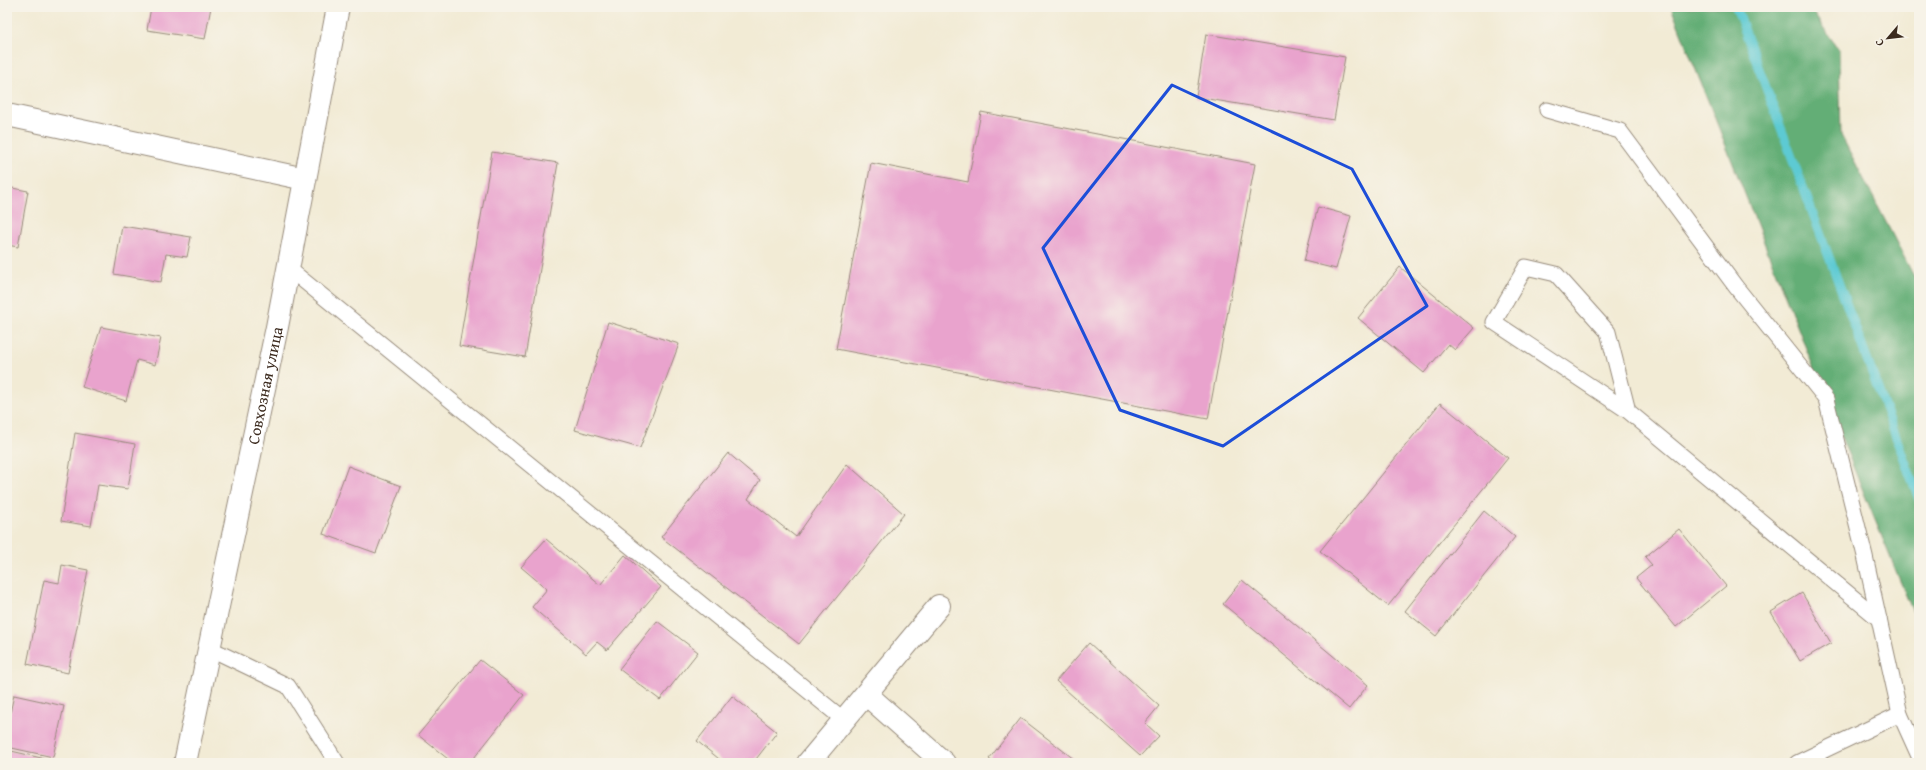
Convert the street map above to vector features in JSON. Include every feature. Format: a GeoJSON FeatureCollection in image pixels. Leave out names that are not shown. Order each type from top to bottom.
{"type":"FeatureCollection","features":[{"type":"Feature","properties":{"kind":"street","name":"Совхозная улица"},"geometry":{"type":"LineString","coordinates":[[185,763],[288,268],[338,7]]}},
{"type":"Feature","properties":{"kind":"street"},"geometry":{"type":"LineString","coordinates":[[7,115],[305,179]]}},
{"type":"Feature","properties":{"kind":"street"},"geometry":{"type":"LineString","coordinates":[[808,763],[939,606]]}},
{"type":"Feature","properties":{"kind":"street"},"geometry":{"type":"LineString","coordinates":[[866,694],[944,763]]}},
{"type":"Feature","properties":{"kind":"lane"},"geometry":{"type":"LineString","coordinates":[[1547,110],[1620,130],[1736,287],[1826,399],[1879,619],[1900,714],[1919,756]]}},
{"type":"Feature","properties":{"kind":"lane"},"geometry":{"type":"LineString","coordinates":[[1628,411],[1608,332],[1556,274],[1526,267],[1494,322],[1628,411],[1879,619]]}},
{"type":"Feature","properties":{"kind":"lane"},"geometry":{"type":"LineString","coordinates":[[288,268],[844,720]]}},
{"type":"Feature","properties":{"kind":"lane"},"geometry":{"type":"LineString","coordinates":[[209,648],[288,686],[337,763]]}},
{"type":"Feature","properties":{"kind":"lane"},"geometry":{"type":"LineString","coordinates":[[1797,763],[1900,714]]}},
{"type":"Feature","properties":{"kind":"highlighted area"},"geometry":{"type":"Polygon","coordinates":[[[1172,85],[1352,169],[1427,306],[1223,446],[1120,410],[1043,248],[1172,85]]]}},
{"type":"Feature","properties":{"kind":"green space"},"geometry":{"type":"Polygon","coordinates":[[[1671,7],[1809,7],[1839,50],[1841,135],[1919,286],[1919,627],[1843,442],[1671,7]]]}},
{"type":"Feature","properties":{"kind":"building"},"geometry":{"type":"Polygon","coordinates":[[[151,7],[211,7],[205,39],[147,30],[151,7]]]}},
{"type":"Feature","properties":{"kind":"building"},"geometry":{"type":"Polygon","coordinates":[[[1206,34],[1345,57],[1334,120],[1196,97],[1206,34]]]}},
{"type":"Feature","properties":{"kind":"building"},"geometry":{"type":"Polygon","coordinates":[[[981,112],[1255,164],[1208,419],[836,349],[871,163],[968,182],[981,112]]]}},
{"type":"Feature","properties":{"kind":"building"},"geometry":{"type":"Polygon","coordinates":[[[492,152],[558,163],[525,357],[459,346],[492,152]]]}},
{"type":"Feature","properties":{"kind":"building"},"geometry":{"type":"Polygon","coordinates":[[[7,187],[28,191],[18,247],[7,245],[7,187]]]}},
{"type":"Feature","properties":{"kind":"building"},"geometry":{"type":"Polygon","coordinates":[[[1318,207],[1351,216],[1336,269],[1304,261],[1318,207]]]}},
{"type":"Feature","properties":{"kind":"building"},"geometry":{"type":"Polygon","coordinates":[[[122,226],[191,237],[187,257],[166,254],[161,282],[114,274],[122,226]]]}},
{"type":"Feature","properties":{"kind":"building"},"geometry":{"type":"Polygon","coordinates":[[[1400,267],[1474,328],[1455,350],[1448,344],[1424,373],[1358,318],[1400,267]]]}},
{"type":"Feature","properties":{"kind":"building"},"geometry":{"type":"Polygon","coordinates":[[[608,322],[679,344],[640,448],[575,430],[608,322]]]}},
{"type":"Feature","properties":{"kind":"building"},"geometry":{"type":"Polygon","coordinates":[[[101,327],[161,338],[155,365],[137,360],[126,401],[82,387],[101,327]]]}},
{"type":"Feature","properties":{"kind":"building"},"geometry":{"type":"Polygon","coordinates":[[[1440,403],[1508,458],[1388,606],[1320,551],[1440,403]]]}},
{"type":"Feature","properties":{"kind":"building"},"geometry":{"type":"Polygon","coordinates":[[[75,433],[135,444],[128,489],[98,485],[91,526],[61,521],[75,433]]]}},
{"type":"Feature","properties":{"kind":"building"},"geometry":{"type":"Polygon","coordinates":[[[728,453],[760,480],[748,499],[796,537],[847,464],[904,514],[799,644],[661,537],[728,453]]]}},
{"type":"Feature","properties":{"kind":"building"},"geometry":{"type":"Polygon","coordinates":[[[348,466],[401,486],[376,553],[323,534],[348,466]]]}},
{"type":"Feature","properties":{"kind":"building"},"geometry":{"type":"Polygon","coordinates":[[[1484,511],[1515,537],[1436,636],[1405,611],[1484,511]]]}},
{"type":"Feature","properties":{"kind":"building"},"geometry":{"type":"Polygon","coordinates":[[[1679,529],[1726,586],[1676,627],[1636,578],[1652,565],[1645,557],[1679,529]]]}},
{"type":"Feature","properties":{"kind":"building"},"geometry":{"type":"Polygon","coordinates":[[[546,539],[600,585],[625,555],[661,587],[607,650],[597,642],[586,654],[532,607],[547,589],[521,567],[546,539]]]}},
{"type":"Feature","properties":{"kind":"building"},"geometry":{"type":"Polygon","coordinates":[[[62,565],[88,570],[68,673],[27,664],[44,580],[59,583],[62,565]]]}},
{"type":"Feature","properties":{"kind":"building"},"geometry":{"type":"Polygon","coordinates":[[[1242,580],[1368,685],[1349,709],[1223,604],[1242,580]]]}},
{"type":"Feature","properties":{"kind":"building"},"geometry":{"type":"Polygon","coordinates":[[[1802,593],[1831,643],[1800,661],[1771,612],[1802,593]]]}},
{"type":"Feature","properties":{"kind":"building"},"geometry":{"type":"Polygon","coordinates":[[[657,621],[698,652],[660,700],[619,669],[657,621]]]}},
{"type":"Feature","properties":{"kind":"building"},"geometry":{"type":"Polygon","coordinates":[[[1089,643],[1159,706],[1145,723],[1159,736],[1140,756],[1056,681],[1089,643]]]}},
{"type":"Feature","properties":{"kind":"building"},"geometry":{"type":"Polygon","coordinates":[[[480,660],[524,695],[470,763],[453,763],[418,735],[480,660]]]}},
{"type":"Feature","properties":{"kind":"building"},"geometry":{"type":"Polygon","coordinates":[[[14,695],[64,706],[53,757],[7,747],[7,727],[14,695]]]}},
{"type":"Feature","properties":{"kind":"building"},"geometry":{"type":"Polygon","coordinates":[[[732,696],[777,732],[753,763],[724,763],[697,741],[732,696]]]}},
{"type":"Feature","properties":{"kind":"building"},"geometry":{"type":"Polygon","coordinates":[[[1021,718],[1079,763],[994,763],[989,759],[1021,718]]]}},
{"type":"Feature","properties":{"kind":"building"},"geometry":{"type":"Polygon","coordinates":[[[7,750],[50,760],[49,763],[7,763],[7,750]]]}},
{"type":"Feature","properties":{"kind":"waterway"},"geometry":{"type":"LineString","coordinates":[[1736,7],[1919,499]]}}]}
